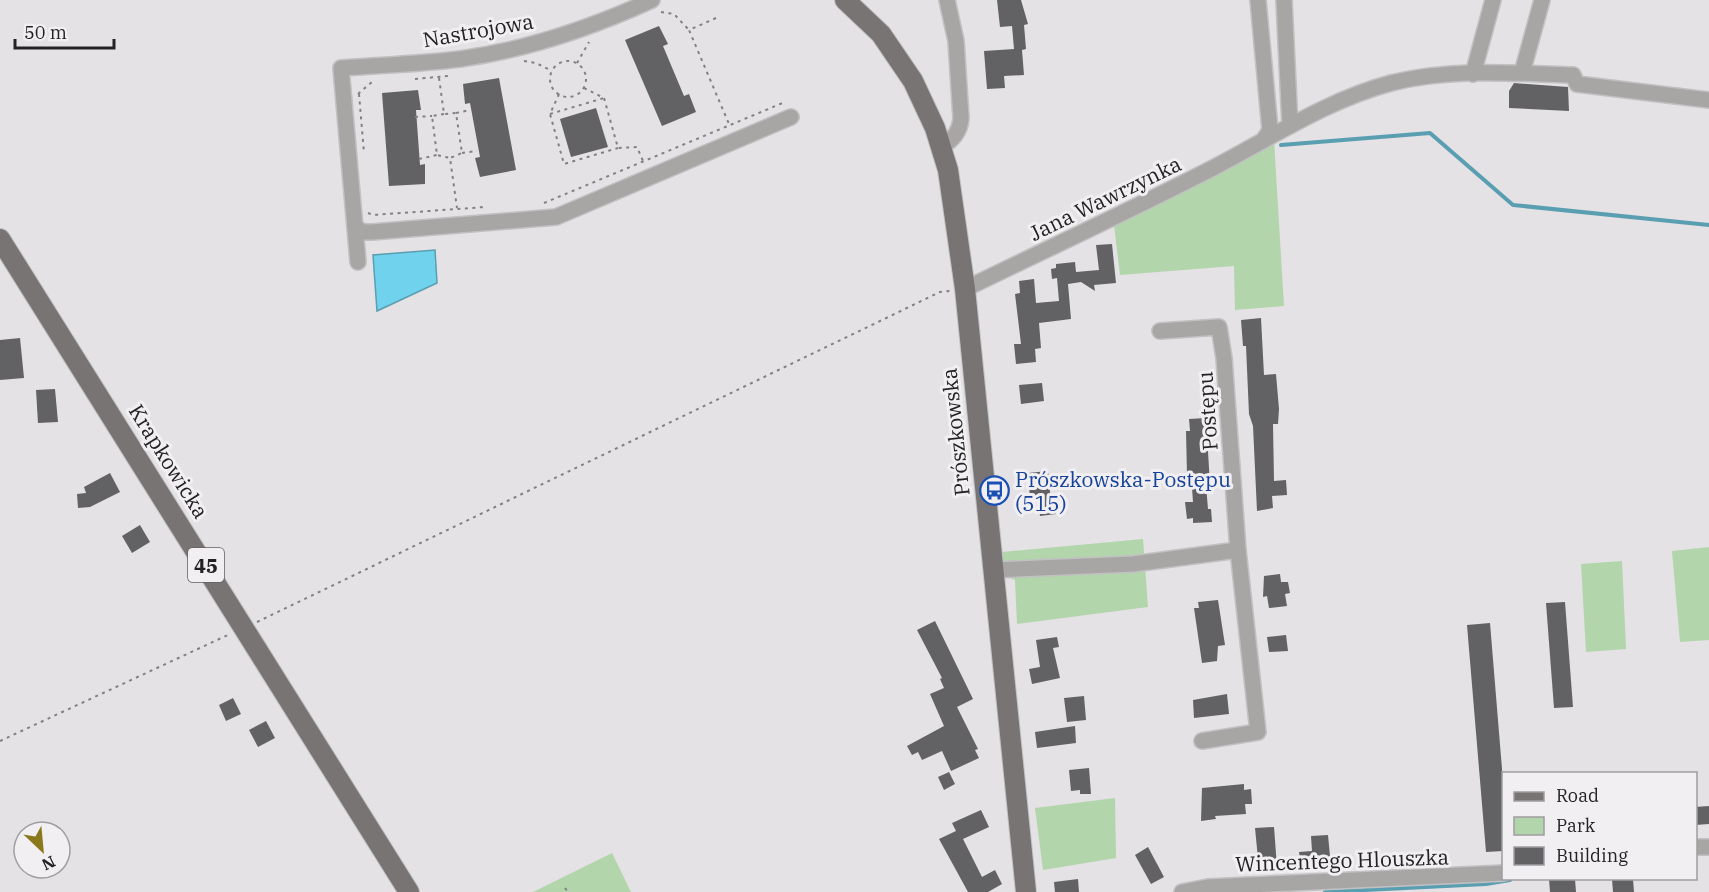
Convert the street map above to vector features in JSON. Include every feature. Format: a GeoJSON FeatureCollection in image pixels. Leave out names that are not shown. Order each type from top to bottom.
{"type":"FeatureCollection","features":[{"type":"Feature","properties":{"kind":"main road","name":"Prószkowska"},"geometry":{"type":"LineString","coordinates":[[845,0],[881,34],[898,55],[927,106],[942,147],[953,198],[965,289],[1026,892]]}},
{"type":"Feature","properties":{"kind":"main road","name":"Krapkowicka"},"geometry":{"type":"LineString","coordinates":[[0,239],[409,892]]}},
{"type":"Feature","properties":{"kind":"street"},"geometry":{"type":"LineString","coordinates":[[942,147],[954,138],[960,128],[961,118],[956,41],[947,0]]}},
{"type":"Feature","properties":{"kind":"street"},"geometry":{"type":"LineString","coordinates":[[1258,0],[1270,130],[1263,141]]}},
{"type":"Feature","properties":{"kind":"street"},"geometry":{"type":"LineString","coordinates":[[1284,0],[1290,126]]}},
{"type":"Feature","properties":{"kind":"street"},"geometry":{"type":"LineString","coordinates":[[1473,74],[1493,0]]}},
{"type":"Feature","properties":{"kind":"street"},"geometry":{"type":"LineString","coordinates":[[1522,73],[1542,0]]}},
{"type":"Feature","properties":{"kind":"street","name":"Nastrojowa"},"geometry":{"type":"LineString","coordinates":[[354,220],[341,68],[460,59],[583,28],[653,7]]}},
{"type":"Feature","properties":{"kind":"street","name":"Jana Wawrzynka"},"geometry":{"type":"LineString","coordinates":[[965,289],[1134,209],[1290,126],[1349,98],[1390,84],[1442,75],[1522,73],[1573,75],[1577,84],[1709,100]]}},
{"type":"Feature","properties":{"kind":"street"},"geometry":{"type":"LineString","coordinates":[[354,220],[362,232],[372,232],[556,217],[791,117]]}},
{"type":"Feature","properties":{"kind":"street"},"geometry":{"type":"LineString","coordinates":[[354,220],[358,262]]}},
{"type":"Feature","properties":{"kind":"street","name":"Postępu"},"geometry":{"type":"LineString","coordinates":[[1160,331],[1219,327],[1224,358],[1238,550],[1258,732],[1202,741]]}},
{"type":"Feature","properties":{"kind":"street"},"geometry":{"type":"LineString","coordinates":[[993,570],[1133,564],[1238,550]]}},
{"type":"Feature","properties":{"kind":"street","name":"Wincentego Hlouszka"},"geometry":{"type":"LineString","coordinates":[[1182,892],[1208,887],[1502,873]]}},
{"type":"Feature","properties":{"kind":"path"},"geometry":{"type":"LineString","coordinates":[[653,7],[674,14],[689,30],[736,141]]}},
{"type":"Feature","properties":{"kind":"path"},"geometry":{"type":"LineString","coordinates":[[689,30],[716,18]]}},
{"type":"Feature","properties":{"kind":"path"},"geometry":{"type":"LineString","coordinates":[[577,63],[590,41]]}},
{"type":"Feature","properties":{"kind":"path"},"geometry":{"type":"LineString","coordinates":[[560,63],[577,63],[586,77],[584,88],[574,96],[559,94],[551,83],[552,71],[560,63]]}},
{"type":"Feature","properties":{"kind":"path"},"geometry":{"type":"LineString","coordinates":[[439,78],[444,114]]}},
{"type":"Feature","properties":{"kind":"path"},"geometry":{"type":"LineString","coordinates":[[584,88],[604,98],[618,148]]}},
{"type":"Feature","properties":{"kind":"path"},"geometry":{"type":"LineString","coordinates":[[559,94],[550,114],[564,164],[618,148],[637,147],[650,177]]}},
{"type":"Feature","properties":{"kind":"path"},"geometry":{"type":"LineString","coordinates":[[550,114],[604,98]]}},
{"type":"Feature","properties":{"kind":"path"},"geometry":{"type":"LineString","coordinates":[[543,203],[785,102]]}},
{"type":"Feature","properties":{"kind":"path"},"geometry":{"type":"LineString","coordinates":[[415,117],[470,110]]}},
{"type":"Feature","properties":{"kind":"path"},"geometry":{"type":"LineString","coordinates":[[456,113],[462,153]]}},
{"type":"Feature","properties":{"kind":"path"},"geometry":{"type":"LineString","coordinates":[[432,116],[437,155]]}},
{"type":"Feature","properties":{"kind":"path"},"geometry":{"type":"LineString","coordinates":[[419,159],[437,155],[450,158],[462,153],[477,151]]}},
{"type":"Feature","properties":{"kind":"path"},"geometry":{"type":"LineString","coordinates":[[450,158],[459,226]]}},
{"type":"Feature","properties":{"kind":"path"},"geometry":{"type":"LineString","coordinates":[[354,220],[372,215],[489,207]]}},
{"type":"Feature","properties":{"kind":"path"},"geometry":{"type":"LineString","coordinates":[[0,741],[244,628],[940,292],[965,289]]}},
{"type":"Feature","properties":{"kind":"path"},"geometry":{"type":"LineString","coordinates":[[566,888],[568,892]]}},
{"type":"Feature","properties":{"kind":"green space"},"geometry":{"type":"Polygon","coordinates":[[[1274,140],[1284,306],[1235,310],[1234,266],[1120,275],[1114,225],[1274,140]]]}},
{"type":"Feature","properties":{"kind":"green space"},"geometry":{"type":"Polygon","coordinates":[[[1143,539],[1148,607],[1017,624],[1015,580],[993,570],[991,553],[1143,539]]]}},
{"type":"Feature","properties":{"kind":"green space"},"geometry":{"type":"Polygon","coordinates":[[[1709,547],[1709,640],[1680,642],[1672,551],[1709,547]]]}},
{"type":"Feature","properties":{"kind":"green space"},"geometry":{"type":"Polygon","coordinates":[[[1622,561],[1626,649],[1586,652],[1581,564],[1622,561]]]}},
{"type":"Feature","properties":{"kind":"green space"},"geometry":{"type":"Polygon","coordinates":[[[1115,798],[1116,858],[1043,870],[1035,808],[1115,798]]]}},
{"type":"Feature","properties":{"kind":"green space"},"geometry":{"type":"Polygon","coordinates":[[[612,853],[631,892],[533,892],[612,853]]]}},
{"type":"Feature","properties":{"kind":"water"},"geometry":{"type":"Polygon","coordinates":[[[435,250],[437,283],[377,311],[373,255],[435,250]]]}},
{"type":"Feature","properties":{"kind":"building"},"geometry":{"type":"Polygon","coordinates":[[[997,0],[1021,0],[1028,24],[1024,25],[1026,49],[1022,50],[1024,75],[1004,76],[1005,88],[987,89],[984,51],[1014,49],[1012,26],[1000,27],[997,0]]]}},
{"type":"Feature","properties":{"kind":"building"},"geometry":{"type":"Polygon","coordinates":[[[659,26],[668,44],[663,46],[684,96],[689,94],[696,112],[662,126],[625,40],[659,26]]]}},
{"type":"Feature","properties":{"kind":"building"},"geometry":{"type":"Polygon","coordinates":[[[499,78],[516,170],[480,177],[475,158],[480,157],[470,103],[465,104],[463,84],[499,78]]]}},
{"type":"Feature","properties":{"kind":"building"},"geometry":{"type":"Polygon","coordinates":[[[1514,83],[1568,87],[1569,111],[1509,108],[1509,91],[1514,83]]]}},
{"type":"Feature","properties":{"kind":"building"},"geometry":{"type":"Polygon","coordinates":[[[418,90],[421,110],[416,110],[420,165],[425,164],[425,184],[389,186],[382,93],[418,90]]]}},
{"type":"Feature","properties":{"kind":"building"},"geometry":{"type":"Polygon","coordinates":[[[596,108],[608,147],[571,157],[560,119],[596,108]]]}},
{"type":"Feature","properties":{"kind":"building"},"geometry":{"type":"Polygon","coordinates":[[[1112,244],[1116,283],[1094,285],[1095,291],[1081,282],[1068,284],[1071,319],[1039,323],[1041,348],[1035,349],[1036,362],[1016,364],[1014,344],[1021,344],[1015,294],[1020,293],[1019,281],[1034,279],[1036,303],[1059,301],[1057,278],[1052,279],[1051,269],[1056,268],[1056,264],[1075,262],[1076,272],[1099,270],[1096,245],[1112,244]]]}},
{"type":"Feature","properties":{"kind":"building"},"geometry":{"type":"Polygon","coordinates":[[[1261,318],[1264,375],[1276,374],[1279,409],[1278,424],[1273,424],[1274,481],[1286,480],[1287,495],[1272,496],[1273,508],[1257,511],[1253,426],[1249,414],[1246,346],[1243,346],[1241,320],[1261,318]]]}},
{"type":"Feature","properties":{"kind":"building"},"geometry":{"type":"Polygon","coordinates":[[[20,338],[24,378],[0,380],[0,340],[20,338]]]}},
{"type":"Feature","properties":{"kind":"building"},"geometry":{"type":"Polygon","coordinates":[[[1042,383],[1044,401],[1021,404],[1019,385],[1042,383]]]}},
{"type":"Feature","properties":{"kind":"building"},"geometry":{"type":"Polygon","coordinates":[[[55,389],[58,422],[38,423],[36,390],[55,389]]]}},
{"type":"Feature","properties":{"kind":"building"},"geometry":{"type":"Polygon","coordinates":[[[1206,418],[1210,485],[1206,485],[1208,509],[1211,509],[1212,522],[1193,523],[1193,518],[1187,519],[1185,502],[1193,502],[1191,474],[1187,475],[1186,431],[1190,431],[1189,419],[1206,418]]]}},
{"type":"Feature","properties":{"kind":"building"},"geometry":{"type":"Polygon","coordinates":[[[1048,471],[1051,502],[1055,502],[1056,514],[1040,516],[1038,497],[1030,498],[1028,473],[1048,471]]]}},
{"type":"Feature","properties":{"kind":"building"},"geometry":{"type":"Polygon","coordinates":[[[110,473],[120,492],[90,507],[78,508],[77,494],[86,493],[84,487],[110,473]]]}},
{"type":"Feature","properties":{"kind":"building"},"geometry":{"type":"Polygon","coordinates":[[[140,525],[150,542],[132,553],[122,536],[140,525]]]}},
{"type":"Feature","properties":{"kind":"building"},"geometry":{"type":"Polygon","coordinates":[[[1280,574],[1281,582],[1288,582],[1290,593],[1285,594],[1287,606],[1269,608],[1267,596],[1263,597],[1264,576],[1280,574]]]}},
{"type":"Feature","properties":{"kind":"building"},"geometry":{"type":"Polygon","coordinates":[[[1218,600],[1225,645],[1218,646],[1217,661],[1202,663],[1194,608],[1199,608],[1198,602],[1218,600]]]}},
{"type":"Feature","properties":{"kind":"building"},"geometry":{"type":"Polygon","coordinates":[[[1565,602],[1573,707],[1554,708],[1546,603],[1565,602]]]}},
{"type":"Feature","properties":{"kind":"building"},"geometry":{"type":"Polygon","coordinates":[[[935,621],[973,699],[957,707],[978,749],[975,750],[979,758],[951,771],[942,751],[922,760],[918,752],[912,755],[907,746],[944,726],[930,694],[944,688],[940,679],[942,678],[917,630],[935,621]]]}},
{"type":"Feature","properties":{"kind":"building"},"geometry":{"type":"Polygon","coordinates":[[[1490,623],[1502,772],[1502,851],[1486,852],[1467,625],[1490,623]]]}},
{"type":"Feature","properties":{"kind":"building"},"geometry":{"type":"Polygon","coordinates":[[[1286,635],[1288,651],[1269,652],[1267,637],[1286,635]]]}},
{"type":"Feature","properties":{"kind":"building"},"geometry":{"type":"Polygon","coordinates":[[[1057,637],[1059,647],[1053,648],[1060,678],[1032,684],[1029,669],[1040,667],[1036,640],[1057,637]]]}},
{"type":"Feature","properties":{"kind":"building"},"geometry":{"type":"Polygon","coordinates":[[[1227,694],[1229,714],[1194,718],[1193,700],[1227,694]]]}},
{"type":"Feature","properties":{"kind":"building"},"geometry":{"type":"Polygon","coordinates":[[[1084,696],[1086,720],[1067,722],[1064,698],[1084,696]]]}},
{"type":"Feature","properties":{"kind":"building"},"geometry":{"type":"Polygon","coordinates":[[[233,698],[241,714],[226,721],[219,705],[233,698]]]}},
{"type":"Feature","properties":{"kind":"building"},"geometry":{"type":"Polygon","coordinates":[[[266,721],[275,738],[258,747],[249,730],[266,721]]]}},
{"type":"Feature","properties":{"kind":"building"},"geometry":{"type":"Polygon","coordinates":[[[1075,726],[1076,743],[1037,748],[1035,732],[1075,726]]]}},
{"type":"Feature","properties":{"kind":"building"},"geometry":{"type":"Polygon","coordinates":[[[1089,768],[1091,794],[1080,794],[1080,790],[1071,791],[1069,770],[1089,768]]]}},
{"type":"Feature","properties":{"kind":"building"},"geometry":{"type":"Polygon","coordinates":[[[949,772],[955,784],[944,790],[938,777],[949,772]]]}},
{"type":"Feature","properties":{"kind":"building"},"geometry":{"type":"Polygon","coordinates":[[[1244,784],[1244,790],[1251,789],[1252,804],[1245,804],[1246,814],[1215,816],[1216,819],[1201,821],[1202,788],[1244,784]]]}},
{"type":"Feature","properties":{"kind":"building"},"geometry":{"type":"Polygon","coordinates":[[[1709,806],[1709,824],[1697,825],[1697,807],[1709,806]]]}},
{"type":"Feature","properties":{"kind":"building"},"geometry":{"type":"Polygon","coordinates":[[[981,810],[989,827],[963,839],[982,877],[995,870],[1002,884],[988,892],[968,892],[939,839],[956,831],[952,823],[981,810]]]}},
{"type":"Feature","properties":{"kind":"building"},"geometry":{"type":"Polygon","coordinates":[[[1274,827],[1277,867],[1259,869],[1255,828],[1274,827]]]}},
{"type":"Feature","properties":{"kind":"building"},"geometry":{"type":"Polygon","coordinates":[[[1328,835],[1331,867],[1285,871],[1284,859],[1300,858],[1299,852],[1312,851],[1311,836],[1328,835]]]}},
{"type":"Feature","properties":{"kind":"building"},"geometry":{"type":"Polygon","coordinates":[[[1148,847],[1164,877],[1151,884],[1135,855],[1148,847]]]}},
{"type":"Feature","properties":{"kind":"building"},"geometry":{"type":"Polygon","coordinates":[[[1078,879],[1079,892],[1055,892],[1054,882],[1078,879]]]}},
{"type":"Feature","properties":{"kind":"building"},"geometry":{"type":"Polygon","coordinates":[[[1549,880],[1575,880],[1576,892],[1550,892],[1549,880]]]}},
{"type":"Feature","properties":{"kind":"building"},"geometry":{"type":"Polygon","coordinates":[[[1612,880],[1633,880],[1634,892],[1613,892],[1612,880]]]}},
{"type":"Feature","properties":{"kind":"waterway"},"geometry":{"type":"LineString","coordinates":[[1281,145],[1430,133],[1513,205],[1709,225]]}},
{"type":"Feature","properties":{"kind":"waterway"},"geometry":{"type":"LineString","coordinates":[[1325,892],[1486,884],[1510,880]]}},
{"type":"Feature","properties":{"kind":"place","name":"Prószkowska-Postępu (515)"},"geometry":{"type":"Point","coordinates":[994,491]}}]}
